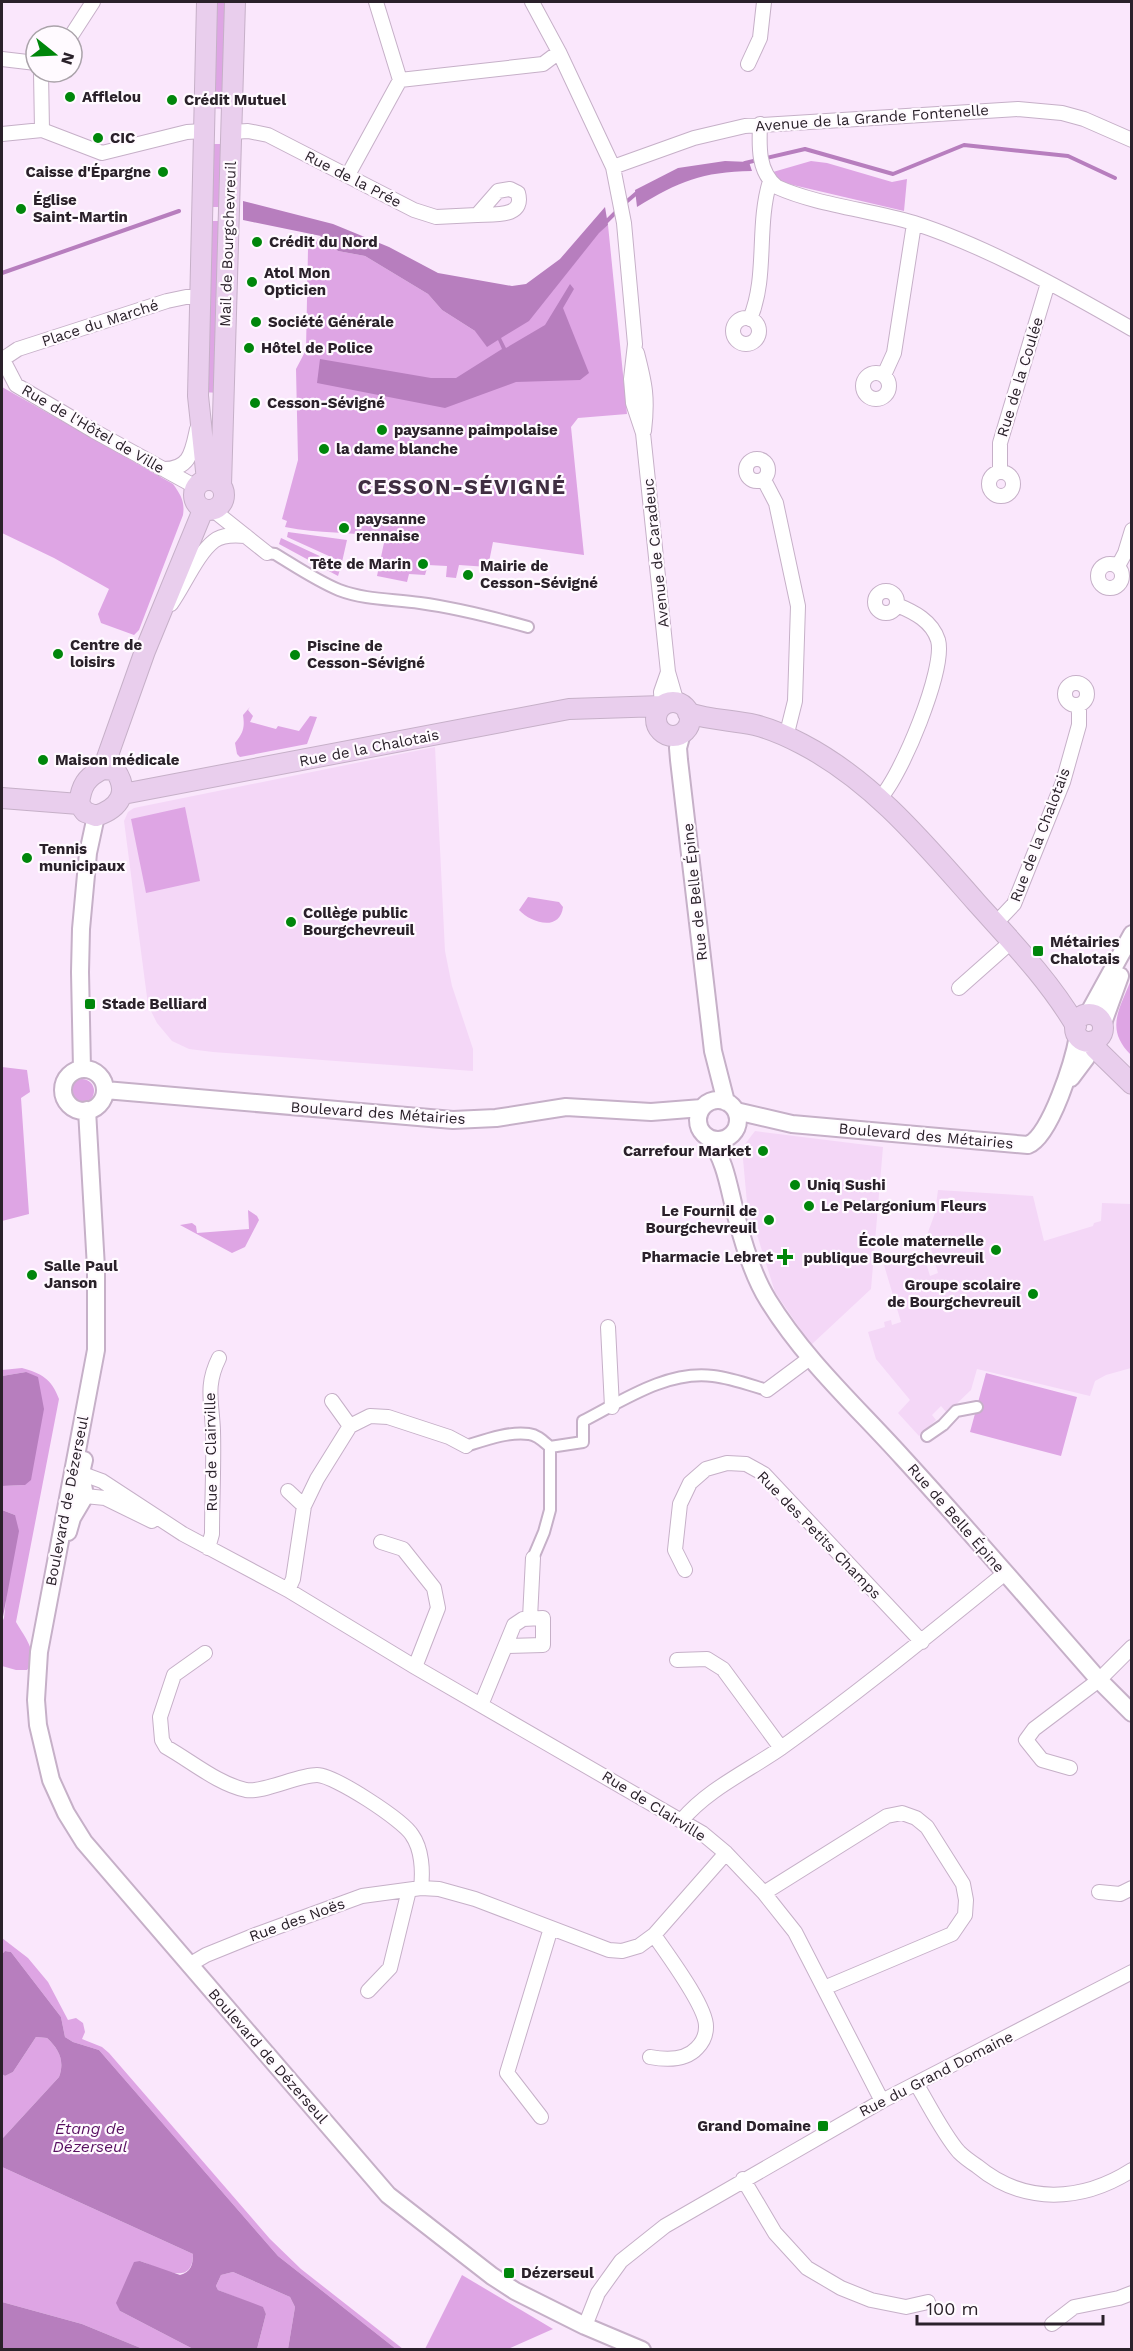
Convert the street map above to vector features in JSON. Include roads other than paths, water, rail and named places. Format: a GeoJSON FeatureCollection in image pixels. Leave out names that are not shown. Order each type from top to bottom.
{"type":"FeatureCollection","features":[{"type":"Feature","properties":{"kind":"main road","name":"Mail de Bourgchevreuil"},"geometry":{"type":"LineString","coordinates":[[207,2],[198,396],[208,484]]}},
{"type":"Feature","properties":{"kind":"main road","name":"Mail de Bourgchevreuil"},"geometry":{"type":"LineString","coordinates":[[208,484],[232,132],[235,2]]}},
{"type":"Feature","properties":{"kind":"main road"},"geometry":{"type":"LineString","coordinates":[[203,131],[232,132]]}},
{"type":"Feature","properties":{"kind":"main road"},"geometry":{"type":"LineString","coordinates":[[103,769],[145,651],[210,509],[224,499],[208,484],[194,500],[210,509]]}},
{"type":"Feature","properties":{"kind":"main road","name":"Rue de la Chalotais"},"geometry":{"type":"LineString","coordinates":[[123,794],[569,709],[616,707],[675,718],[730,721],[761,727],[786,736],[838,766],[880,798],[996,923],[1047,983],[1131,1068]]}},
{"type":"Feature","properties":{"kind":"main road"},"geometry":{"type":"LineString","coordinates":[[103,769],[115,770],[122,780],[123,794],[116,806],[96,816],[85,812],[80,796],[91,775],[103,769]]}},
{"type":"Feature","properties":{"kind":"main road"},"geometry":{"type":"LineString","coordinates":[[2,798],[80,796]]}},
{"type":"Feature","properties":{"kind":"main road","name":"Rue de la Chalotais"},"geometry":{"type":"LineString","coordinates":[[1090,1028],[1102,1055],[1131,1084]]}},
{"type":"Feature","properties":{"kind":"street"},"geometry":{"type":"LineString","coordinates":[[79,24],[93,2]]}},
{"type":"Feature","properties":{"kind":"street"},"geometry":{"type":"LineString","coordinates":[[348,176],[400,80],[376,2]]}},
{"type":"Feature","properties":{"kind":"street","name":"Avenue de Caradeuc"},"geometry":{"type":"LineString","coordinates":[[532,2],[560,52],[613,168],[618,190],[624,223],[635,344],[633,404],[643,433],[668,672],[661,692],[675,718]]}},
{"type":"Feature","properties":{"kind":"street"},"geometry":{"type":"LineString","coordinates":[[748,64],[760,38],[764,2]]}},
{"type":"Feature","properties":{"kind":"street"},"geometry":{"type":"LineString","coordinates":[[400,80],[543,64],[560,52]]}},
{"type":"Feature","properties":{"kind":"street"},"geometry":{"type":"LineString","coordinates":[[2,59],[24,62]]}},
{"type":"Feature","properties":{"kind":"street"},"geometry":{"type":"LineString","coordinates":[[41,84],[42,130]]}},
{"type":"Feature","properties":{"kind":"street","name":"Avenue de la Grande Fontenelle"},"geometry":{"type":"LineString","coordinates":[[613,168],[716,131],[760,124],[1018,109],[1062,112],[1084,118],[1131,140]]}},
{"type":"Feature","properties":{"kind":"street"},"geometry":{"type":"LineString","coordinates":[[750,319],[759,289],[762,216],[770,181],[759,152],[760,124]]}},
{"type":"Feature","properties":{"kind":"street"},"geometry":{"type":"LineString","coordinates":[[2,135],[42,130],[102,153],[187,132],[203,131]]}},
{"type":"Feature","properties":{"kind":"street","name":"Rue de la Prée"},"geometry":{"type":"LineString","coordinates":[[232,132],[248,131],[268,135],[414,210],[436,218],[477,215]]}},
{"type":"Feature","properties":{"kind":"street"},"geometry":{"type":"LineString","coordinates":[[770,181],[786,191],[914,224],[983,252],[1048,283],[1131,329]]}},
{"type":"Feature","properties":{"kind":"street"},"geometry":{"type":"LineString","coordinates":[[884,375],[894,353],[914,224]]}},
{"type":"Feature","properties":{"kind":"street","name":"Rue de la Coulée"},"geometry":{"type":"LineString","coordinates":[[1000,472],[1000,443],[1048,283]]}},
{"type":"Feature","properties":{"kind":"street","name":"Place du Marché"},"geometry":{"type":"LineString","coordinates":[[2,359],[18,349],[167,302],[186,297],[200,297]]}},
{"type":"Feature","properties":{"kind":"street","name":"Rue de l'Hôtel de Ville"},"geometry":{"type":"LineString","coordinates":[[2,359],[16,385],[162,469],[208,484]]}},
{"type":"Feature","properties":{"kind":"street"},"geometry":{"type":"LineString","coordinates":[[162,469],[173,469],[187,461],[192,453],[200,418]]}},
{"type":"Feature","properties":{"kind":"street"},"geometry":{"type":"LineString","coordinates":[[764,480],[776,503],[798,606],[795,701],[786,736]]}},
{"type":"Feature","properties":{"kind":"street"},"geometry":{"type":"LineString","coordinates":[[210,509],[267,553],[274,554],[339,590],[382,600],[402,600],[461,609],[528,627]]}},
{"type":"Feature","properties":{"kind":"street"},"geometry":{"type":"LineString","coordinates":[[1118,566],[1125,553],[1131,530]]}},
{"type":"Feature","properties":{"kind":"street"},"geometry":{"type":"LineString","coordinates":[[159,620],[205,550],[215,539],[231,535],[246,536]]}},
{"type":"Feature","properties":{"kind":"street"},"geometry":{"type":"LineString","coordinates":[[880,798],[891,785],[915,736],[940,654],[938,638],[929,624],[914,613],[897,605]]}},
{"type":"Feature","properties":{"kind":"street","name":"Rue de la Chalotais"},"geometry":{"type":"LineString","coordinates":[[996,923],[1014,904],[1063,782],[1078,724],[1079,705]]}},
{"type":"Feature","properties":{"kind":"street","name":"Rue de Belle Épine"},"geometry":{"type":"LineString","coordinates":[[675,718],[713,1051],[731,1107]]}},
{"type":"Feature","properties":{"kind":"street"},"geometry":{"type":"LineString","coordinates":[[82,1069],[81,929],[88,853],[96,816]]}},
{"type":"Feature","properties":{"kind":"street"},"geometry":{"type":"LineString","coordinates":[[1090,1028],[1131,934]]}},
{"type":"Feature","properties":{"kind":"street"},"geometry":{"type":"LineString","coordinates":[[959,988],[1012,941]]}},
{"type":"Feature","properties":{"kind":"street"},"geometry":{"type":"LineString","coordinates":[[1090,1028],[1131,943]]}},
{"type":"Feature","properties":{"kind":"street","name":"Boulevard des Métairies"},"geometry":{"type":"LineString","coordinates":[[734,1132],[760,1125],[792,1124],[1028,1145],[1035,1142],[1042,1132],[1090,1028]]}},
{"type":"Feature","properties":{"kind":"street","name":"Rue de Belle Épine"},"geometry":{"type":"LineString","coordinates":[[704,1106],[710,1087],[713,1051]]}},
{"type":"Feature","properties":{"kind":"street"},"geometry":{"type":"LineString","coordinates":[[82,1069],[90,1070],[100,1078],[105,1090],[99,1105],[87,1110],[72,1107],[64,1096],[65,1082],[69,1075],[82,1069]]}},
{"type":"Feature","properties":{"kind":"street","name":"Boulevard des Métairies"},"geometry":{"type":"LineString","coordinates":[[105,1090],[453,1120],[496,1118],[566,1107],[651,1112],[704,1106]]}},
{"type":"Feature","properties":{"kind":"street"},"geometry":{"type":"LineString","coordinates":[[714,1101],[731,1107],[738,1121],[734,1132],[719,1140],[704,1132],[698,1117],[704,1106],[714,1101]]}},
{"type":"Feature","properties":{"kind":"street","name":"Boulevard des Métairies"},"geometry":{"type":"LineString","coordinates":[[731,1107],[792,1124]]}},
{"type":"Feature","properties":{"kind":"street","name":"Boulevard de Dézerseul"},"geometry":{"type":"LineString","coordinates":[[87,1110],[96,1268],[96,1350],[77,1471],[39,1652],[36,1688],[38,1725],[51,1780],[66,1813],[84,1842],[388,2195],[492,2276],[515,2291],[585,2326],[642,2349]]}},
{"type":"Feature","properties":{"kind":"street","name":"Boulevard des Métairies"},"geometry":{"type":"LineString","coordinates":[[651,1112],[704,1132]]}},
{"type":"Feature","properties":{"kind":"street","name":"Rue de Belle Épine"},"geometry":{"type":"LineString","coordinates":[[704,1132],[727,1175],[737,1219],[761,1286],[786,1327],[848,1402],[902,1457],[1004,1574],[1131,1713]]}},
{"type":"Feature","properties":{"kind":"street","name":"Rue de Belle Épine"},"geometry":{"type":"LineString","coordinates":[[727,1175],[734,1132]]}},
{"type":"Feature","properties":{"kind":"street"},"geometry":{"type":"LineString","coordinates":[[608,1328],[612,1407]]}},
{"type":"Feature","properties":{"kind":"street","name":"Rue de Clairville"},"geometry":{"type":"LineString","coordinates":[[208,1548],[212,1533],[213,1428],[209,1393],[212,1373],[219,1358]]}},
{"type":"Feature","properties":{"kind":"street"},"geometry":{"type":"LineString","coordinates":[[288,1590],[293,1579],[304,1506],[316,1479],[350,1426],[370,1416],[388,1417],[449,1437],[466,1446],[494,1437],[529,1434],[550,1447],[582,1442],[583,1421],[669,1380],[690,1376],[714,1376],[767,1390],[810,1358]]}},
{"type":"Feature","properties":{"kind":"street"},"geometry":{"type":"LineString","coordinates":[[332,1401],[350,1426]]}},
{"type":"Feature","properties":{"kind":"street"},"geometry":{"type":"LineString","coordinates":[[927,1436],[943,1425],[956,1411],[977,1407]]}},
{"type":"Feature","properties":{"kind":"street"},"geometry":{"type":"LineString","coordinates":[[530,1618],[533,1558],[550,1510],[550,1447]]}},
{"type":"Feature","properties":{"kind":"street","name":"Rue des Petits Champs"},"geometry":{"type":"LineString","coordinates":[[685,1570],[675,1550],[680,1504],[690,1483],[706,1469],[727,1463],[746,1464],[764,1474],[922,1642]]}},
{"type":"Feature","properties":{"kind":"street","name":"Boulevard de Dézerseul"},"geometry":{"type":"LineString","coordinates":[[39,1652],[72,1518],[85,1496],[77,1471]]}},
{"type":"Feature","properties":{"kind":"street","name":"Rue de Clairville"},"geometry":{"type":"LineString","coordinates":[[77,1471],[102,1481],[183,1534],[288,1590],[415,1667],[682,1820],[726,1853],[764,1893],[795,1932],[882,2101]]}},
{"type":"Feature","properties":{"kind":"street"},"geometry":{"type":"LineString","coordinates":[[288,1491],[304,1506]]}},
{"type":"Feature","properties":{"kind":"street","name":"Rue de Clairville"},"geometry":{"type":"LineString","coordinates":[[85,1496],[105,1498],[183,1534]]}},
{"type":"Feature","properties":{"kind":"street"},"geometry":{"type":"LineString","coordinates":[[381,1542],[403,1550],[434,1588],[438,1608],[415,1667]]}},
{"type":"Feature","properties":{"kind":"street"},"geometry":{"type":"LineString","coordinates":[[682,1820],[693,1806],[781,1748],[922,1642],[1004,1574]]}},
{"type":"Feature","properties":{"kind":"street"},"geometry":{"type":"LineString","coordinates":[[481,1705],[514,1625],[518,1621],[530,1618],[543,1618],[543,1645],[506,1646]]}},
{"type":"Feature","properties":{"kind":"street"},"geometry":{"type":"LineString","coordinates":[[1070,1768],[1042,1760],[1026,1740],[1034,1729],[1099,1680],[1131,1647]]}},
{"type":"Feature","properties":{"kind":"street"},"geometry":{"type":"LineString","coordinates":[[205,1653],[174,1675],[160,1717],[162,1740],[166,1747],[228,1784],[249,1791],[317,1775],[337,1780],[404,1825],[413,1836],[423,1872],[415,1889],[390,1968],[368,1991]]}},
{"type":"Feature","properties":{"kind":"street"},"geometry":{"type":"LineString","coordinates":[[677,1660],[707,1659],[723,1669],[781,1748]]}},
{"type":"Feature","properties":{"kind":"street"},"geometry":{"type":"LineString","coordinates":[[764,1893],[887,1816],[902,1813],[916,1818],[927,1827],[963,1884],[966,1900],[965,1915],[952,1934],[824,1988]]}},
{"type":"Feature","properties":{"kind":"street","name":"Rue des Noës"},"geometry":{"type":"LineString","coordinates":[[189,1965],[206,1955],[258,1934],[362,1896],[415,1889],[439,1889],[475,1899],[609,1950],[622,1951],[639,1946],[654,1935],[726,1853]]}},
{"type":"Feature","properties":{"kind":"street"},"geometry":{"type":"LineString","coordinates":[[1099,1892],[1120,1894],[1131,1888]]}},
{"type":"Feature","properties":{"kind":"street"},"geometry":{"type":"LineString","coordinates":[[541,2117],[507,2073],[551,1928]]}},
{"type":"Feature","properties":{"kind":"street"},"geometry":{"type":"LineString","coordinates":[[650,2057],[668,2060],[691,2055],[702,2043],[706,2027],[702,2010],[654,1935]]}},
{"type":"Feature","properties":{"kind":"street","name":"Rue du Grand Domaine"},"geometry":{"type":"LineString","coordinates":[[585,2326],[598,2293],[621,2261],[665,2226],[882,2101],[917,2085],[1131,1972]]}},
{"type":"Feature","properties":{"kind":"street"},"geometry":{"type":"LineString","coordinates":[[917,2085],[959,2152],[988,2175],[1020,2191],[1064,2195],[1084,2192],[1104,2186],[1131,2170]]}},
{"type":"Feature","properties":{"kind":"street"},"geometry":{"type":"LineString","coordinates":[[743,2180],[774,2233],[807,2268],[842,2288],[871,2300],[906,2307],[928,2302]]}},
{"type":"Feature","properties":{"kind":"street"},"geometry":{"type":"LineString","coordinates":[[1052,2324],[1074,2307],[1119,2298],[1131,2293]]}},
{"type":"Feature","properties":{"kind":"water"},"geometry":{"type":"Polygon","coordinates":[[[725,161],[749,162],[752,171],[719,173],[691,180],[637,207],[635,190],[678,168],[725,161]]]}},
{"type":"Feature","properties":{"kind":"water"},"geometry":{"type":"Polygon","coordinates":[[[243,201],[333,224],[389,247],[438,273],[512,286],[526,284],[560,259],[605,207],[608,225],[599,233],[529,321],[501,338],[506,348],[545,325],[570,284],[574,289],[563,308],[589,373],[580,380],[516,382],[445,408],[317,383],[320,359],[431,378],[456,378],[502,349],[498,340],[487,347],[475,331],[442,310],[428,294],[365,256],[338,251],[321,236],[243,220],[243,201]]]}},
{"type":"Feature","properties":{"kind":"water"},"geometry":{"type":"Polygon","coordinates":[[[26,1372],[38,1377],[44,1409],[31,1480],[25,1485],[2,1486],[2,1376],[26,1372]]]}},
{"type":"Feature","properties":{"kind":"water"},"geometry":{"type":"Polygon","coordinates":[[[2,1510],[15,1515],[19,1531],[2,1622],[2,1510]]]}},
{"type":"Feature","properties":{"kind":"water","name":"Étang de Dézerseul"},"geometry":{"type":"Polygon","coordinates":[[[5,1951],[11,1952],[61,2017],[65,2037],[73,2042],[99,2050],[278,2256],[396,2349],[288,2349],[295,2307],[290,2297],[233,2272],[221,2275],[216,2286],[218,2290],[263,2307],[266,2314],[257,2349],[193,2349],[120,2311],[116,2303],[134,2262],[140,2261],[180,2275],[191,2268],[193,2254],[2,2167],[2,2139],[59,2077],[61,2071],[58,2051],[47,2038],[36,2037],[13,2072],[5,2076],[2,2074],[2,1954],[5,1951]]]}},
{"type":"Feature","properties":{"kind":"water"},"geometry":{"type":"Polygon","coordinates":[[[2,2302],[82,2324],[143,2349],[2,2349],[2,2302]]]}},
{"type":"Feature","properties":{"kind":"waterway"},"geometry":{"type":"LineString","coordinates":[[745,163],[805,149],[893,174],[964,145],[1068,156],[1115,178]]}},
{"type":"Feature","properties":{"kind":"waterway"},"geometry":{"type":"LineString","coordinates":[[625,203],[639,191]]}},
{"type":"Feature","properties":{"kind":"waterway"},"geometry":{"type":"LineString","coordinates":[[2,273],[179,211]]}},
{"type":"Feature","properties":{"kind":"waterway"},"geometry":{"type":"LineString","coordinates":[[605,223],[617,211]]}},
{"type":"Feature","properties":{"kind":"place","name":"Afflelou"},"geometry":{"type":"Point","coordinates":[70,97]}},
{"type":"Feature","properties":{"kind":"place","name":"Crédit Mutuel"},"geometry":{"type":"Point","coordinates":[172,100]}},
{"type":"Feature","properties":{"kind":"place","name":"CIC"},"geometry":{"type":"Point","coordinates":[98,138]}},
{"type":"Feature","properties":{"kind":"place","name":"Caisse d'Épargne"},"geometry":{"type":"Point","coordinates":[163,172]}},
{"type":"Feature","properties":{"kind":"place","name":"Église Saint-Martin"},"geometry":{"type":"Point","coordinates":[21,209]}},
{"type":"Feature","properties":{"kind":"place","name":"Crédit du Nord"},"geometry":{"type":"Point","coordinates":[257,242]}},
{"type":"Feature","properties":{"kind":"place","name":"Atol Mon Opticien"},"geometry":{"type":"Point","coordinates":[252,282]}},
{"type":"Feature","properties":{"kind":"place","name":"Société Générale"},"geometry":{"type":"Point","coordinates":[256,322]}},
{"type":"Feature","properties":{"kind":"place","name":"Hôtel de Police"},"geometry":{"type":"Point","coordinates":[249,348]}},
{"type":"Feature","properties":{"kind":"place","name":"Cesson-Sévigné"},"geometry":{"type":"Point","coordinates":[255,403]}},
{"type":"Feature","properties":{"kind":"place","name":"paysanne paimpolaise"},"geometry":{"type":"Point","coordinates":[382,430]}},
{"type":"Feature","properties":{"kind":"place","name":"la dame blanche"},"geometry":{"type":"Point","coordinates":[324,449]}},
{"type":"Feature","properties":{"kind":"place","name":"paysanne rennaise"},"geometry":{"type":"Point","coordinates":[344,528]}},
{"type":"Feature","properties":{"kind":"place","name":"Tête de Marin"},"geometry":{"type":"Point","coordinates":[423,564]}},
{"type":"Feature","properties":{"kind":"place","name":"Mairie de Cesson-Sévigné"},"geometry":{"type":"Point","coordinates":[468,575]}},
{"type":"Feature","properties":{"kind":"place","name":"Centre de loisirs"},"geometry":{"type":"Point","coordinates":[58,654]}},
{"type":"Feature","properties":{"kind":"place","name":"Piscine de Cesson-Sévigné"},"geometry":{"type":"Point","coordinates":[295,655]}},
{"type":"Feature","properties":{"kind":"place","name":"Maison médicale"},"geometry":{"type":"Point","coordinates":[43,760]}},
{"type":"Feature","properties":{"kind":"place","name":"Tennis municipaux"},"geometry":{"type":"Point","coordinates":[27,858]}},
{"type":"Feature","properties":{"kind":"place","name":"Collège public Bourgchevreuil"},"geometry":{"type":"Point","coordinates":[291,922]}},
{"type":"Feature","properties":{"kind":"place","name":"Métairies Chalotais"},"geometry":{"type":"Point","coordinates":[1038,951]}},
{"type":"Feature","properties":{"kind":"place","name":"Stade Belliard"},"geometry":{"type":"Point","coordinates":[90,1004]}},
{"type":"Feature","properties":{"kind":"place","name":"Carrefour Market"},"geometry":{"type":"Point","coordinates":[763,1151]}},
{"type":"Feature","properties":{"kind":"place","name":"Uniq Sushi"},"geometry":{"type":"Point","coordinates":[795,1185]}},
{"type":"Feature","properties":{"kind":"place","name":"Le Pelargonium Fleurs"},"geometry":{"type":"Point","coordinates":[809,1206]}},
{"type":"Feature","properties":{"kind":"place","name":"Le Fournil de Bourgchevreuil"},"geometry":{"type":"Point","coordinates":[769,1220]}},
{"type":"Feature","properties":{"kind":"place","name":"École maternelle publique Bourgchevreuil"},"geometry":{"type":"Point","coordinates":[996,1250]}},
{"type":"Feature","properties":{"kind":"place","name":"Pharmacie Lebret"},"geometry":{"type":"Point","coordinates":[785,1257]}},
{"type":"Feature","properties":{"kind":"place","name":"Salle Paul Janson"},"geometry":{"type":"Point","coordinates":[32,1275]}},
{"type":"Feature","properties":{"kind":"place","name":"Groupe scolaire de Bourgchevreuil"},"geometry":{"type":"Point","coordinates":[1033,1294]}},
{"type":"Feature","properties":{"kind":"place","name":"Grand Domaine"},"geometry":{"type":"Point","coordinates":[823,2126]}},
{"type":"Feature","properties":{"kind":"place","name":"Dézerseul"},"geometry":{"type":"Point","coordinates":[509,2273]}},
{"type":"Feature","properties":{"kind":"district","name":"CESSON-SÉVIGNÉ"},"geometry":{"type":"Point","coordinates":[462,487]}}]}
